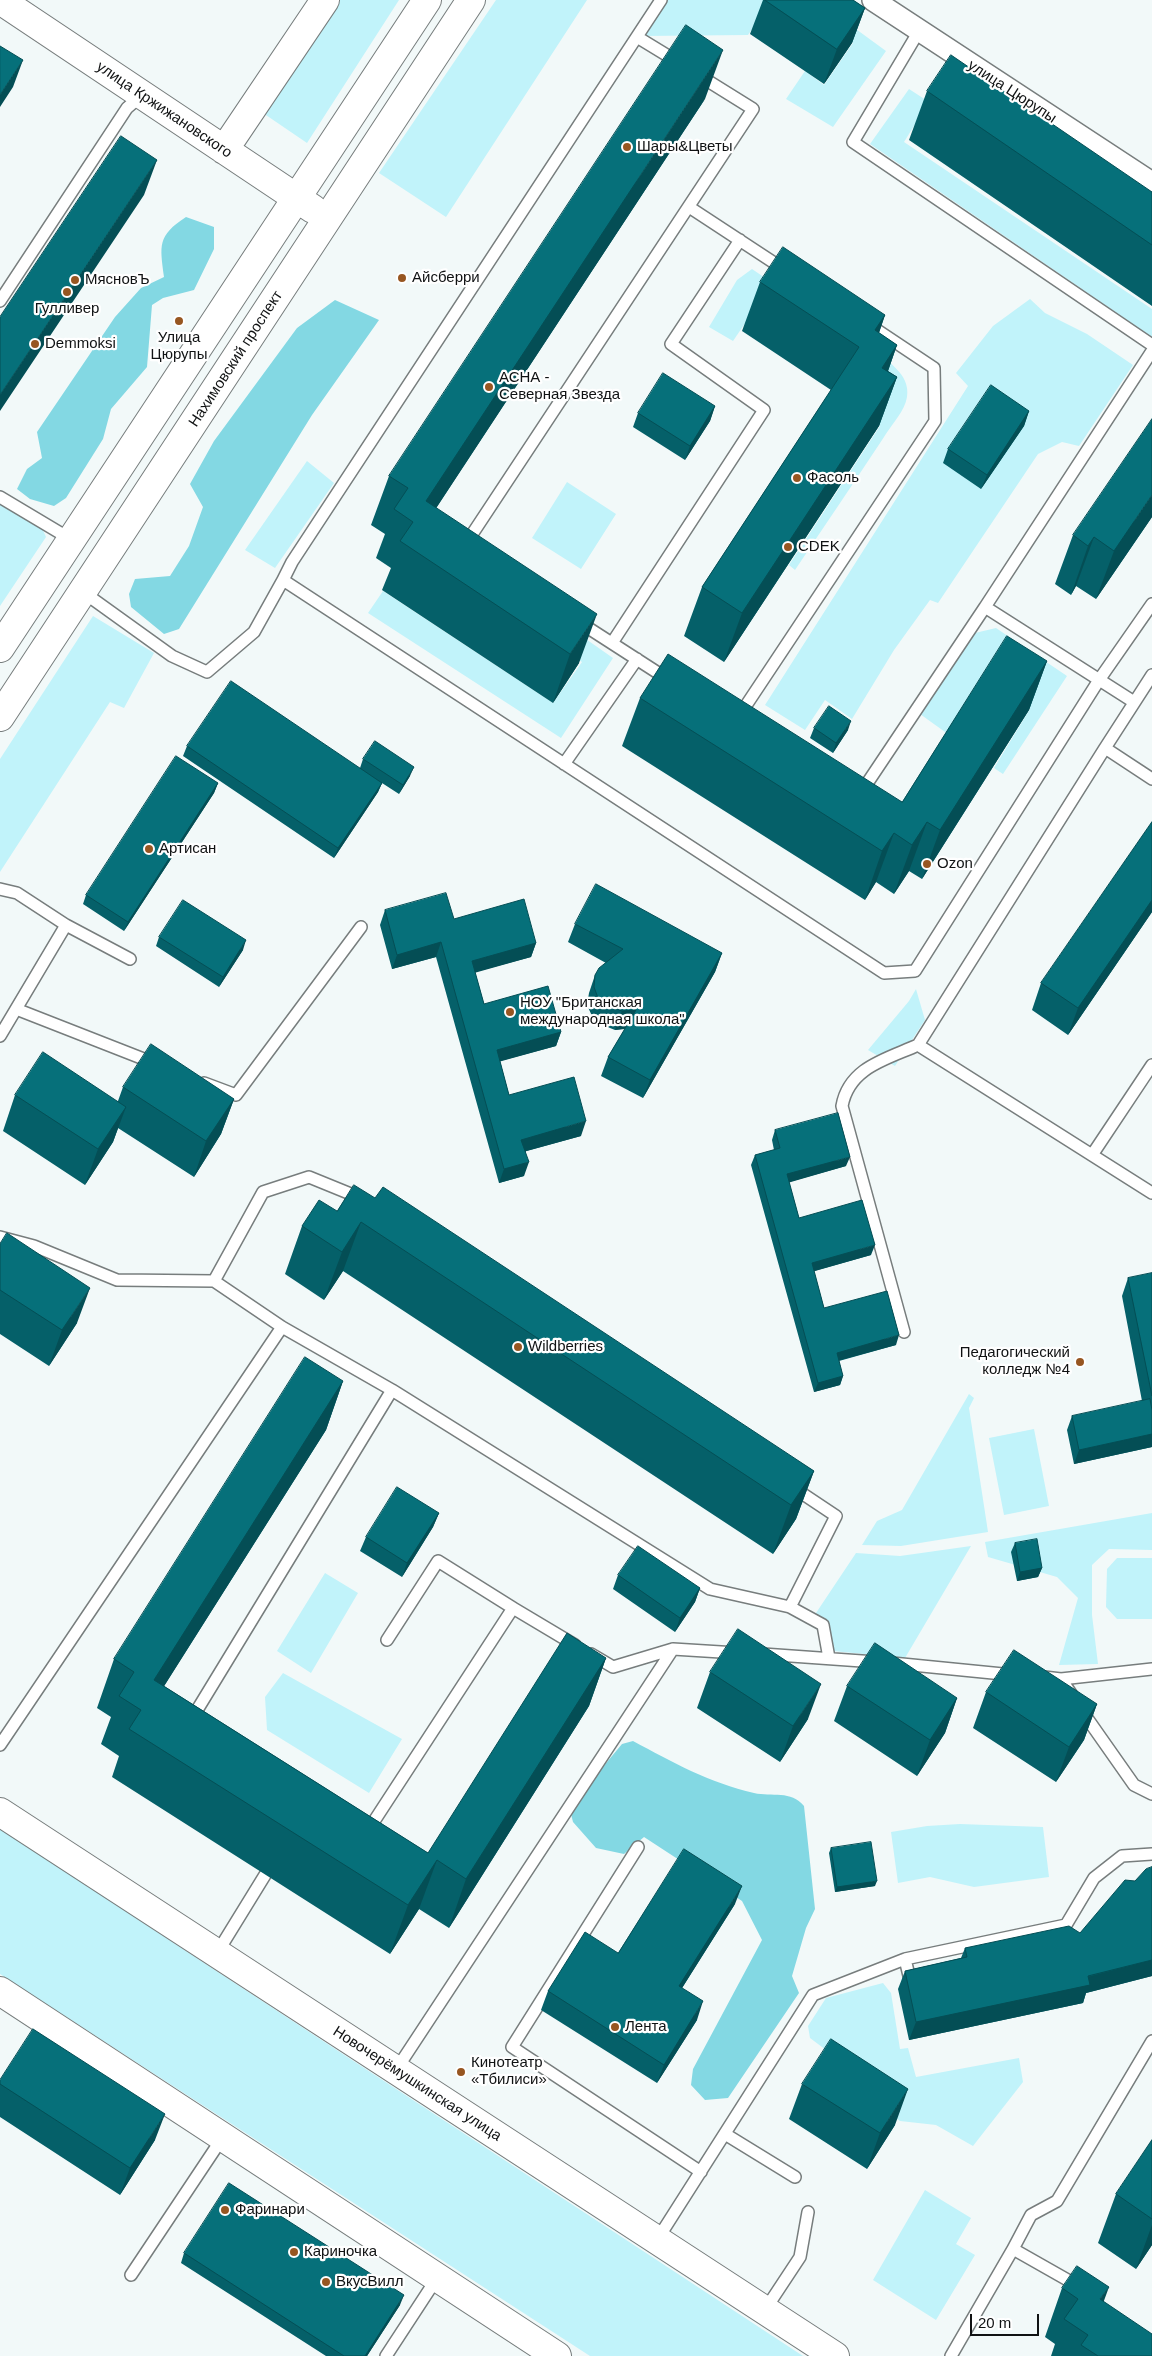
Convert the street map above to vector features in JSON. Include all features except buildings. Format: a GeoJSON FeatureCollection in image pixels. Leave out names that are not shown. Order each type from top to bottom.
{"type":"FeatureCollection","features":[{"type":"Feature","properties":{"kind":"street","name":"улица Кржижановского"},"geometry":{"type":"LineString","coordinates":[[0,0],[328,220]]}},
{"type":"Feature","properties":{"kind":"street"},"geometry":{"type":"LineString","coordinates":[[224,150],[325,0]]}},
{"type":"Feature","properties":{"kind":"street"},"geometry":{"type":"LineString","coordinates":[[0,648],[427,0]]}},
{"type":"Feature","properties":{"kind":"street","name":"Нахимовский проспект"},"geometry":{"type":"LineString","coordinates":[[0,717],[471,0]]}},
{"type":"Feature","properties":{"kind":"street","name":"улица Цюрупы"},"geometry":{"type":"LineString","coordinates":[[873,0],[1152,184]]}},
{"type":"Feature","properties":{"kind":"street","name":"Новочерёмушкинская улица"},"geometry":{"type":"LineString","coordinates":[[0,1812],[835,2356]]}},
{"type":"Feature","properties":{"kind":"street"},"geometry":{"type":"LineString","coordinates":[[0,1991],[557,2356]]}},
{"type":"Feature","properties":{"kind":"lane"},"geometry":{"type":"LineString","coordinates":[[83,592],[172,656],[207,672],[254,632],[292,562],[661,0]]}},
{"type":"Feature","properties":{"kind":"lane"},"geometry":{"type":"LineString","coordinates":[[919,30],[853,142],[1152,345]]}},
{"type":"Feature","properties":{"kind":"lane"},"geometry":{"type":"LineString","coordinates":[[472,551],[465,546],[753,109],[637,37]]}},
{"type":"Feature","properties":{"kind":"lane"},"geometry":{"type":"LineString","coordinates":[[0,301],[127,108],[142,95]]}},
{"type":"Feature","properties":{"kind":"lane"},"geometry":{"type":"LineString","coordinates":[[689,207],[795,277]]}},
{"type":"Feature","properties":{"kind":"lane"},"geometry":{"type":"LineString","coordinates":[[612,643],[764,410],[671,344],[740,240]]}},
{"type":"Feature","properties":{"kind":"lane"},"geometry":{"type":"LineString","coordinates":[[735,723],[935,421],[934,368],[861,320]]}},
{"type":"Feature","properties":{"kind":"lane"},"geometry":{"type":"LineString","coordinates":[[849,794],[857,799],[1152,351]]}},
{"type":"Feature","properties":{"kind":"lane"},"geometry":{"type":"LineString","coordinates":[[0,497],[72,540]]}},
{"type":"Feature","properties":{"kind":"lane"},"geometry":{"type":"LineString","coordinates":[[283,580],[884,973],[915,971],[1100,680],[1152,604]]}},
{"type":"Feature","properties":{"kind":"lane"},"geometry":{"type":"LineString","coordinates":[[985,607],[1134,702]]}},
{"type":"Feature","properties":{"kind":"lane"},"geometry":{"type":"LineString","coordinates":[[565,613],[682,689]]}},
{"type":"Feature","properties":{"kind":"lane"},"geometry":{"type":"LineString","coordinates":[[564,764],[637,659]]}},
{"type":"Feature","properties":{"kind":"lane"},"geometry":{"type":"LineString","coordinates":[[904,1332],[842,1106],[844,1095],[858,1072],[918,1045],[1152,675]]}},
{"type":"Feature","properties":{"kind":"lane"},"geometry":{"type":"LineString","coordinates":[[1105,748],[1152,779]]}},
{"type":"Feature","properties":{"kind":"lane"},"geometry":{"type":"LineString","coordinates":[[0,889],[17,894],[66,925],[130,959]]}},
{"type":"Feature","properties":{"kind":"lane"},"geometry":{"type":"LineString","coordinates":[[0,1036],[66,925]]}},
{"type":"Feature","properties":{"kind":"lane"},"geometry":{"type":"LineString","coordinates":[[190,1077],[236,1095],[361,927]]}},
{"type":"Feature","properties":{"kind":"lane"},"geometry":{"type":"LineString","coordinates":[[16,1009],[163,1066]]}},
{"type":"Feature","properties":{"kind":"lane"},"geometry":{"type":"LineString","coordinates":[[918,1045],[1152,1193]]}},
{"type":"Feature","properties":{"kind":"lane"},"geometry":{"type":"LineString","coordinates":[[1092,1155],[1152,1064]]}},
{"type":"Feature","properties":{"kind":"lane"},"geometry":{"type":"LineString","coordinates":[[214,1281],[263,1192],[309,1177],[356,1194],[373,1206]]}},
{"type":"Feature","properties":{"kind":"lane"},"geometry":{"type":"LineString","coordinates":[[0,1237],[34,1246],[117,1280],[214,1281],[282,1327],[392,1390],[710,1589],[790,1607],[823,1626],[829,1658]]}},
{"type":"Feature","properties":{"kind":"lane"},"geometry":{"type":"LineString","coordinates":[[0,1745],[282,1327]]}},
{"type":"Feature","properties":{"kind":"lane"},"geometry":{"type":"LineString","coordinates":[[184,1732],[392,1390]]}},
{"type":"Feature","properties":{"kind":"lane"},"geometry":{"type":"LineString","coordinates":[[787,1483],[836,1516],[790,1607]]}},
{"type":"Feature","properties":{"kind":"lane"},"geometry":{"type":"LineString","coordinates":[[387,1640],[438,1561],[613,1667],[673,1650],[829,1658],[1061,1679],[1152,1669]]}},
{"type":"Feature","properties":{"kind":"lane"},"geometry":{"type":"LineString","coordinates":[[355,1835],[362,1839],[513,1608]]}},
{"type":"Feature","properties":{"kind":"lane"},"geometry":{"type":"LineString","coordinates":[[396,2070],[673,1650]]}},
{"type":"Feature","properties":{"kind":"lane"},"geometry":{"type":"LineString","coordinates":[[1061,1679],[1134,1785],[1152,1794]]}},
{"type":"Feature","properties":{"kind":"lane"},"geometry":{"type":"LineString","coordinates":[[638,1847],[512,2047],[700,2172]]}},
{"type":"Feature","properties":{"kind":"lane"},"geometry":{"type":"LineString","coordinates":[[657,2240],[813,1995],[905,1959],[1066,1925],[1094,1878],[1122,1856],[1152,1854]]}},
{"type":"Feature","properties":{"kind":"lane"},"geometry":{"type":"LineString","coordinates":[[217,1953],[265,1875]]}},
{"type":"Feature","properties":{"kind":"lane"},"geometry":{"type":"LineString","coordinates":[[905,1959],[911,1986]]}},
{"type":"Feature","properties":{"kind":"lane"},"geometry":{"type":"LineString","coordinates":[[951,2356],[1031,2215],[1057,2201],[1152,2041]]}},
{"type":"Feature","properties":{"kind":"lane"},"geometry":{"type":"LineString","coordinates":[[725,2134],[795,2177]]}},
{"type":"Feature","properties":{"kind":"lane"},"geometry":{"type":"LineString","coordinates":[[131,2275],[223,2137]]}},
{"type":"Feature","properties":{"kind":"lane"},"geometry":{"type":"LineString","coordinates":[[765,2310],[800,2257],[808,2212]]}},
{"type":"Feature","properties":{"kind":"lane"},"geometry":{"type":"LineString","coordinates":[[1013,2249],[1087,2291]]}},
{"type":"Feature","properties":{"kind":"lane"},"geometry":{"type":"LineString","coordinates":[[386,2356],[438,2278]]}},
{"type":"Feature","properties":{"kind":"shaded area"},"geometry":{"type":"Polygon","coordinates":[[[336,0],[399,0],[307,143],[260,111],[336,0]]]}},
{"type":"Feature","properties":{"kind":"shaded area"},"geometry":{"type":"Polygon","coordinates":[[[496,0],[587,0],[446,217],[379,173],[496,0]]]}},
{"type":"Feature","properties":{"kind":"shaded area"},"geometry":{"type":"Polygon","coordinates":[[[665,0],[772,0],[748,35],[642,36],[665,0]]]}},
{"type":"Feature","properties":{"kind":"shaded area"},"geometry":{"type":"Polygon","coordinates":[[[849,24],[886,51],[833,127],[786,99],[805,71],[824,85],[853,43],[842,35],[849,24]]]}},
{"type":"Feature","properties":{"kind":"shaded area"},"geometry":{"type":"Polygon","coordinates":[[[909,89],[929,102],[904,142],[1152,309],[1152,337],[870,144],[909,89]]]}},
{"type":"Feature","properties":{"kind":"shaded area"},"geometry":{"type":"Polygon","coordinates":[[[186,217],[214,227],[214,249],[194,290],[163,298],[152,305],[147,367],[111,409],[103,439],[66,498],[54,506],[30,499],[17,489],[27,469],[42,458],[37,432],[115,317],[141,288],[164,277],[162,249],[165,236],[186,217]]]}},
{"type":"Feature","properties":{"kind":"shaded area"},"geometry":{"type":"Polygon","coordinates":[[[752,269],[823,317],[765,294],[733,341],[709,327],[737,280],[752,269]]]}},
{"type":"Feature","properties":{"kind":"shaded area"},"geometry":{"type":"Polygon","coordinates":[[[1030,299],[1045,313],[1087,334],[1133,365],[1079,446],[1062,442],[1038,454],[938,603],[930,600],[894,650],[852,719],[825,700],[805,730],[765,705],[968,386],[956,373],[993,326],[1030,299]]]}},
{"type":"Feature","properties":{"kind":"shaded area"},"geometry":{"type":"Polygon","coordinates":[[[335,300],[379,320],[312,415],[179,629],[164,634],[131,607],[129,594],[135,579],[170,576],[189,546],[203,507],[190,484],[214,441],[297,328],[335,300]]]}},
{"type":"Feature","properties":{"kind":"shaded area"},"geometry":{"type":"Polygon","coordinates":[[[871,348],[896,368],[905,381],[907,389],[906,402],[795,570],[789,565],[880,426],[865,416],[871,348]]]}},
{"type":"Feature","properties":{"kind":"shaded area"},"geometry":{"type":"Polygon","coordinates":[[[307,461],[334,483],[275,568],[245,550],[307,461]]]}},
{"type":"Feature","properties":{"kind":"shaded area"},"geometry":{"type":"Polygon","coordinates":[[[567,482],[616,514],[581,569],[532,538],[567,482]]]}},
{"type":"Feature","properties":{"kind":"shaded area"},"geometry":{"type":"Polygon","coordinates":[[[0,503],[42,528],[46,537],[0,606],[0,503]]]}},
{"type":"Feature","properties":{"kind":"shaded area"},"geometry":{"type":"Polygon","coordinates":[[[383,591],[553,703],[582,662],[530,628],[543,609],[613,658],[561,738],[368,613],[383,591]]]}},
{"type":"Feature","properties":{"kind":"shaded area"},"geometry":{"type":"Polygon","coordinates":[[[93,616],[154,653],[124,708],[110,702],[0,872],[0,759],[93,616]]]}},
{"type":"Feature","properties":{"kind":"shaded area"},"geometry":{"type":"Polygon","coordinates":[[[996,628],[1067,676],[1003,774],[994,768],[1030,709],[988,683],[952,737],[920,714],[975,633],[996,628]]]}},
{"type":"Feature","properties":{"kind":"shaded area"},"geometry":{"type":"Polygon","coordinates":[[[916,989],[925,1020],[895,1066],[868,1050],[909,1001],[916,989]]]}},
{"type":"Feature","properties":{"kind":"shaded area"},"geometry":{"type":"Polygon","coordinates":[[[969,1394],[974,1398],[969,1408],[988,1532],[901,1546],[862,1545],[877,1521],[902,1510],[969,1394]]]}},
{"type":"Feature","properties":{"kind":"shaded area"},"geometry":{"type":"Polygon","coordinates":[[[1034,1429],[1049,1506],[1004,1515],[989,1438],[1034,1429]]]}},
{"type":"Feature","properties":{"kind":"shaded area"},"geometry":{"type":"Polygon","coordinates":[[[1152,1513],[1152,1550],[1109,1549],[1092,1565],[1092,1615],[1098,1664],[1059,1665],[1078,1598],[1057,1577],[988,1557],[985,1542],[1152,1513]]]}},
{"type":"Feature","properties":{"kind":"shaded area"},"geometry":{"type":"Polygon","coordinates":[[[971,1546],[905,1658],[833,1651],[814,1616],[856,1553],[900,1556],[971,1546]]]}},
{"type":"Feature","properties":{"kind":"shaded area"},"geometry":{"type":"Polygon","coordinates":[[[1117,1558],[1152,1558],[1152,1619],[1117,1619],[1106,1607],[1107,1569],[1117,1558]]]}},
{"type":"Feature","properties":{"kind":"shaded area"},"geometry":{"type":"Polygon","coordinates":[[[325,1573],[358,1593],[311,1673],[277,1651],[325,1573]]]}},
{"type":"Feature","properties":{"kind":"shaded area"},"geometry":{"type":"Polygon","coordinates":[[[283,1673],[402,1739],[369,1793],[267,1730],[265,1697],[283,1673]]]}},
{"type":"Feature","properties":{"kind":"shaded area"},"geometry":{"type":"Polygon","coordinates":[[[633,1741],[677,1764],[722,1784],[754,1793],[787,1796],[799,1801],[804,1806],[815,1909],[806,1928],[792,1976],[799,1993],[728,2098],[705,2100],[691,2085],[693,2069],[762,1940],[742,1901],[644,1837],[624,1854],[596,1848],[573,1822],[571,1814],[592,1780],[622,1744],[633,1741]]]}},
{"type":"Feature","properties":{"kind":"shaded area"},"geometry":{"type":"Polygon","coordinates":[[[960,1824],[1043,1827],[1049,1877],[974,1887],[930,1877],[898,1883],[891,1832],[927,1826],[960,1824]]]}},
{"type":"Feature","properties":{"kind":"shaded area"},"geometry":{"type":"Polygon","coordinates":[[[0,1829],[803,2356],[590,2356],[0,1974],[0,1829]]]}},
{"type":"Feature","properties":{"kind":"shaded area"},"geometry":{"type":"Polygon","coordinates":[[[883,1983],[891,1993],[900,2049],[908,2048],[916,2077],[1019,2058],[1023,2082],[973,2146],[936,2125],[900,2121],[822,2066],[830,2053],[810,2038],[808,2026],[826,1998],[883,1983]]]}},
{"type":"Feature","properties":{"kind":"shaded area"},"geometry":{"type":"Polygon","coordinates":[[[925,2190],[971,2218],[956,2244],[975,2255],[936,2320],[873,2280],[925,2190]]]}},
{"type":"Feature","properties":{"kind":"place","name":"Шары&Цветы"},"geometry":{"type":"Point","coordinates":[627,147]}},
{"type":"Feature","properties":{"kind":"place","name":"Айсберри"},"geometry":{"type":"Point","coordinates":[402,278]}},
{"type":"Feature","properties":{"kind":"place","name":"МясновЪ"},"geometry":{"type":"Point","coordinates":[75,280]}},
{"type":"Feature","properties":{"kind":"place","name":"Гулливер"},"geometry":{"type":"Point","coordinates":[67,292]}},
{"type":"Feature","properties":{"kind":"place","name":"Улица Цюрупы"},"geometry":{"type":"Point","coordinates":[179,321]}},
{"type":"Feature","properties":{"kind":"place","name":"Demmoksi"},"geometry":{"type":"Point","coordinates":[35,344]}},
{"type":"Feature","properties":{"kind":"place","name":"АСНА - Северная Звезда"},"geometry":{"type":"Point","coordinates":[489,387]}},
{"type":"Feature","properties":{"kind":"place","name":"Фасоль"},"geometry":{"type":"Point","coordinates":[797,478]}},
{"type":"Feature","properties":{"kind":"place","name":"CDEK"},"geometry":{"type":"Point","coordinates":[788,547]}},
{"type":"Feature","properties":{"kind":"place","name":"Артисан"},"geometry":{"type":"Point","coordinates":[149,849]}},
{"type":"Feature","properties":{"kind":"place","name":"Ozon"},"geometry":{"type":"Point","coordinates":[927,864]}},
{"type":"Feature","properties":{"kind":"place","name":"НОУ \"Британская международная школа\""},"geometry":{"type":"Point","coordinates":[510,1012]}},
{"type":"Feature","properties":{"kind":"place","name":"Wildberries"},"geometry":{"type":"Point","coordinates":[518,1347]}},
{"type":"Feature","properties":{"kind":"place","name":"Педагогический колледж №4"},"geometry":{"type":"Point","coordinates":[1080,1362]}},
{"type":"Feature","properties":{"kind":"place","name":"Лента"},"geometry":{"type":"Point","coordinates":[615,2027]}},
{"type":"Feature","properties":{"kind":"place","name":"Кинотеатр «Тбилиси»"},"geometry":{"type":"Point","coordinates":[461,2072]}},
{"type":"Feature","properties":{"kind":"place","name":"Фаринари"},"geometry":{"type":"Point","coordinates":[225,2210]}},
{"type":"Feature","properties":{"kind":"place","name":"Кариночка"},"geometry":{"type":"Point","coordinates":[294,2252]}},
{"type":"Feature","properties":{"kind":"place","name":"ВкусВилл"},"geometry":{"type":"Point","coordinates":[326,2282]}}]}
